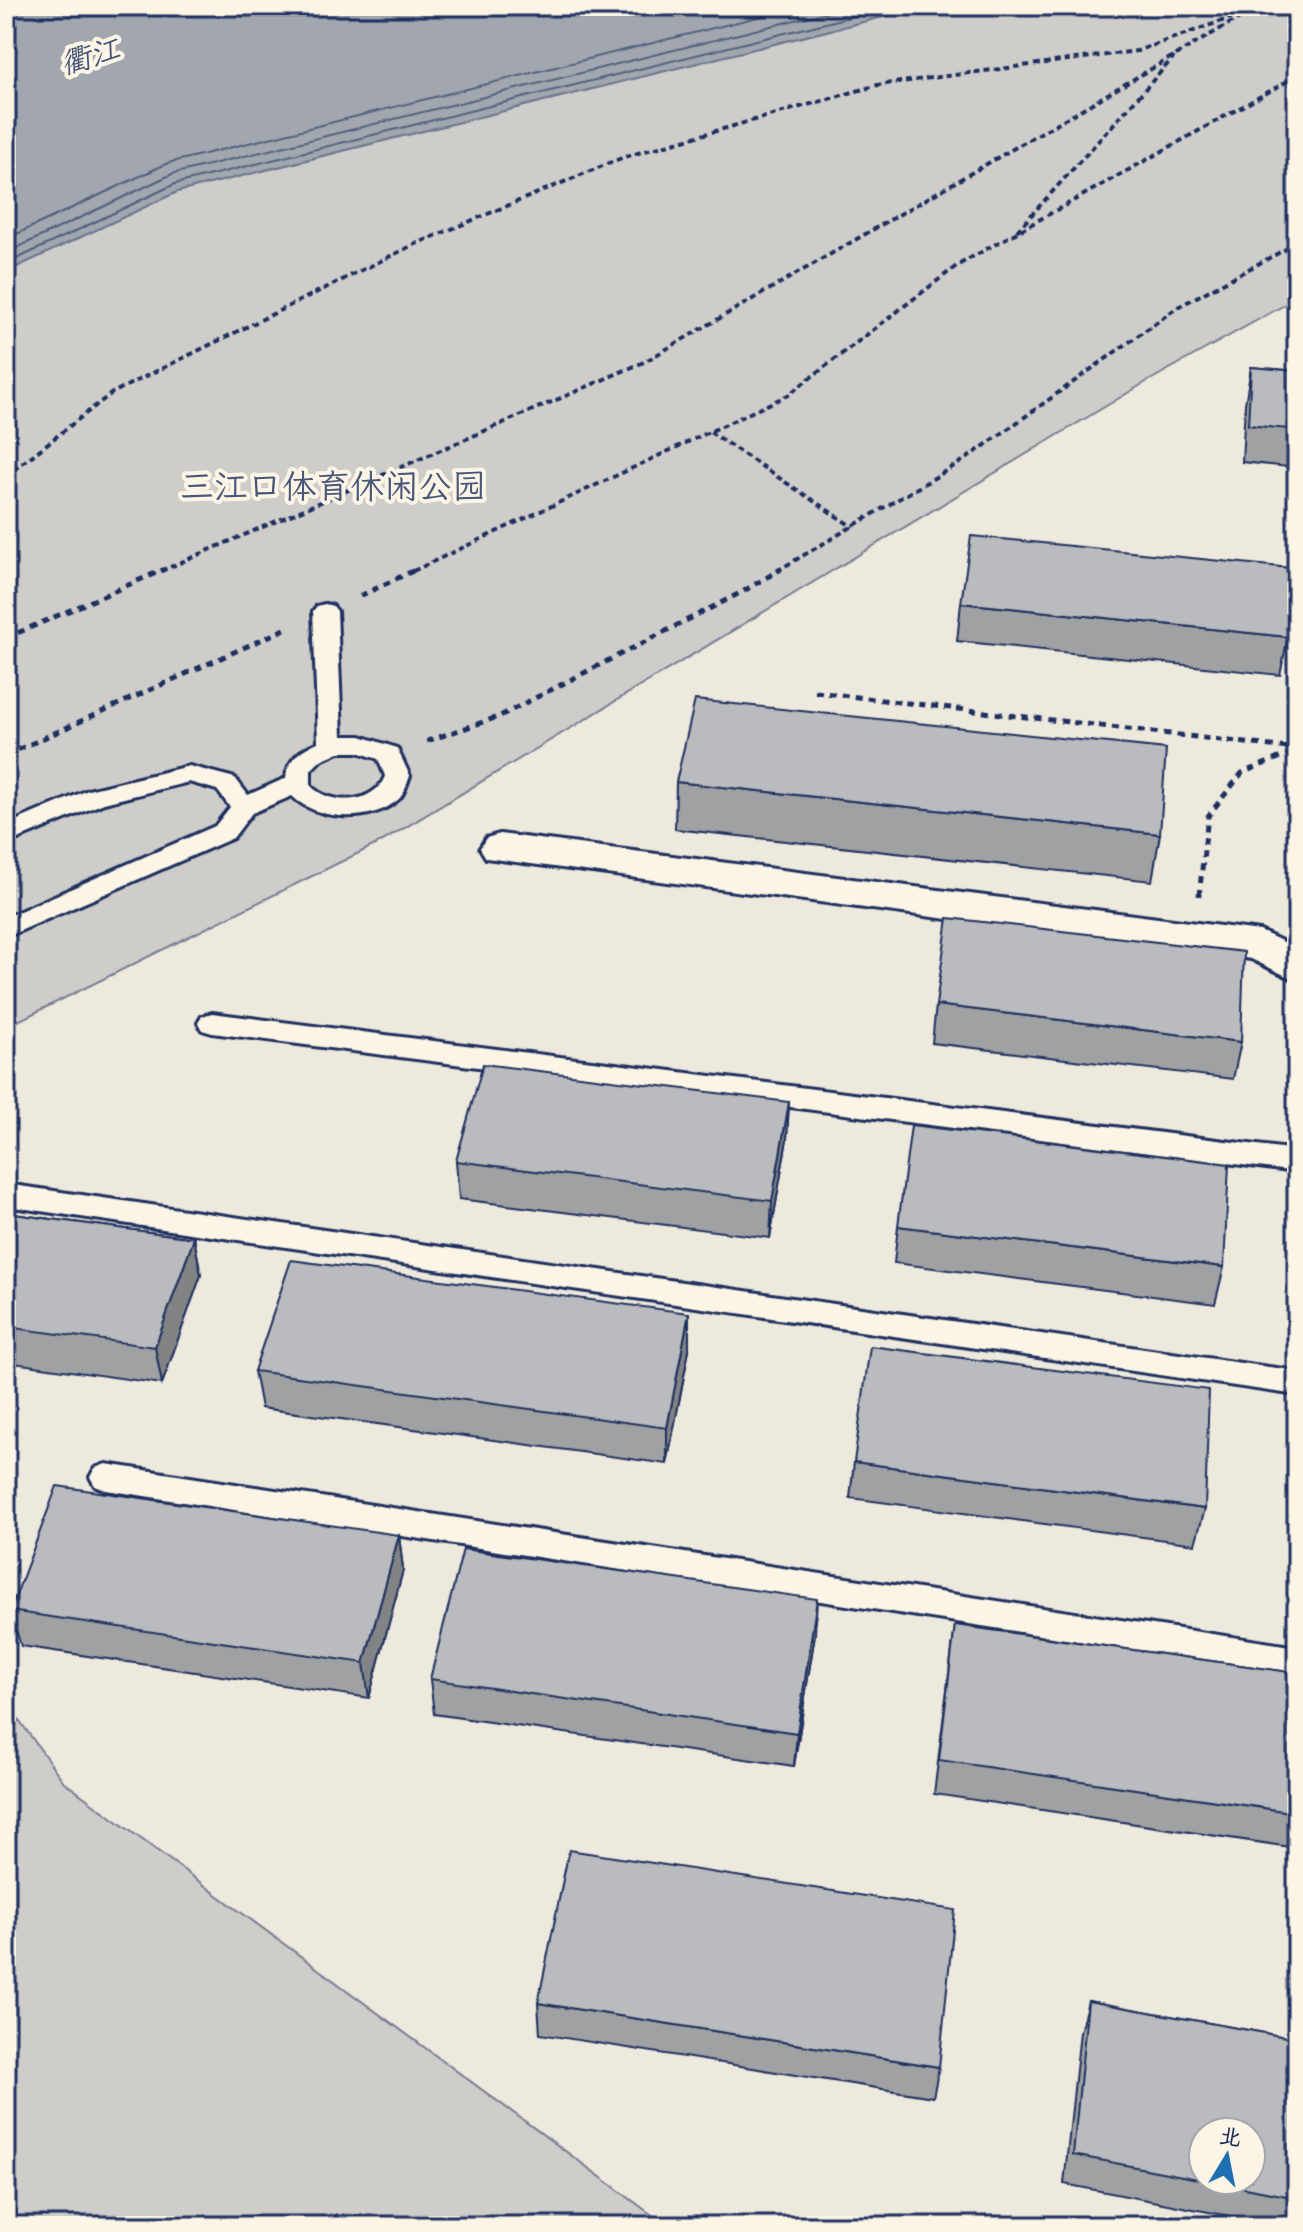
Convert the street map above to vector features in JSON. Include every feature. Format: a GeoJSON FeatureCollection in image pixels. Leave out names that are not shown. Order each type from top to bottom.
{"type":"FeatureCollection","features":[{"type":"Feature","properties":{"kind":"street"},"geometry":{"type":"LineString","coordinates":[[500,848],[1260,946],[1297,966]]}},
{"type":"Feature","properties":{"kind":"lane"},"geometry":{"type":"LineString","coordinates":[[325,611],[330,746]]}},
{"type":"Feature","properties":{"kind":"lane"},"geometry":{"type":"LineString","coordinates":[[361,744],[388,754],[398,774],[396,784],[376,802],[361,807],[345,809],[321,805],[303,794],[298,783],[305,761],[330,746],[361,744]]}},
{"type":"Feature","properties":{"kind":"lane"},"geometry":{"type":"LineString","coordinates":[[6,835],[97,796],[189,774],[226,784],[243,807]]}},
{"type":"Feature","properties":{"kind":"lane"},"geometry":{"type":"LineString","coordinates":[[6,928],[224,832],[243,807],[298,783]]}},
{"type":"Feature","properties":{"kind":"lane"},"geometry":{"type":"LineString","coordinates":[[212,1023],[1297,1161]]}},
{"type":"Feature","properties":{"kind":"lane"},"geometry":{"type":"LineString","coordinates":[[6,1195],[1297,1383]]}},
{"type":"Feature","properties":{"kind":"lane"},"geometry":{"type":"LineString","coordinates":[[106,1477],[1297,1661]]}},
{"type":"Feature","properties":{"kind":"path"},"geometry":{"type":"LineString","coordinates":[[6,476],[112,393],[411,246],[624,157],[878,85],[1137,51],[1262,6]]}},
{"type":"Feature","properties":{"kind":"path"},"geometry":{"type":"LineString","coordinates":[[6,638],[644,362],[1245,13]]}},
{"type":"Feature","properties":{"kind":"path"},"geometry":{"type":"LineString","coordinates":[[1014,234],[1179,51]]}},
{"type":"Feature","properties":{"kind":"path"},"geometry":{"type":"LineString","coordinates":[[6,755],[325,611],[788,395],[958,265],[1297,76]]}},
{"type":"Feature","properties":{"kind":"path"},"geometry":{"type":"LineString","coordinates":[[388,754],[498,717],[742,592],[966,459],[1178,307],[1297,243]]}},
{"type":"Feature","properties":{"kind":"path"},"geometry":{"type":"LineString","coordinates":[[709,432],[853,527]]}},
{"type":"Feature","properties":{"kind":"path"},"geometry":{"type":"LineString","coordinates":[[815,692],[1297,750]]}},
{"type":"Feature","properties":{"kind":"path"},"geometry":{"type":"LineString","coordinates":[[1197,938],[1208,816],[1242,773],[1297,750]]}},
{"type":"Feature","properties":{"kind":"green space","name":"三江口体育休闲公园"},"geometry":{"type":"Polygon","coordinates":[[[927,6],[1297,6],[1297,298],[1141,385],[381,842],[6,1027],[6,272],[177,192],[927,6]]]}},
{"type":"Feature","properties":{"kind":"green space"},"geometry":{"type":"Polygon","coordinates":[[[6,1702],[64,1782],[667,2226],[6,2226],[6,1702]]]}},
{"type":"Feature","properties":{"kind":"water","name":"衢江"},"geometry":{"type":"Polygon","coordinates":[[[6,6],[927,6],[177,192],[6,272],[6,6]]]}},
{"type":"Feature","properties":{"kind":"building"},"geometry":{"type":"Polygon","coordinates":[[[1251,367],[1297,371],[1297,430],[1248,425],[1251,367]]]}},
{"type":"Feature","properties":{"kind":"building"},"geometry":{"type":"Polygon","coordinates":[[[971,536],[1290,568],[1288,637],[961,603],[971,536]]]}},
{"type":"Feature","properties":{"kind":"building"},"geometry":{"type":"Polygon","coordinates":[[[695,700],[1166,749],[1160,834],[676,782],[695,700]]]}},
{"type":"Feature","properties":{"kind":"building"},"geometry":{"type":"Polygon","coordinates":[[[948,918],[1244,952],[1241,1042],[936,1005],[948,918]]]}},
{"type":"Feature","properties":{"kind":"building"},"geometry":{"type":"Polygon","coordinates":[[[483,1064],[789,1102],[772,1201],[456,1161],[483,1064]]]}},
{"type":"Feature","properties":{"kind":"building"},"geometry":{"type":"Polygon","coordinates":[[[911,1125],[1229,1164],[1224,1267],[898,1226],[911,1125]]]}},
{"type":"Feature","properties":{"kind":"building"},"geometry":{"type":"Polygon","coordinates":[[[6,1213],[194,1238],[155,1347],[6,1327],[6,1213]]]}},
{"type":"Feature","properties":{"kind":"building"},"geometry":{"type":"Polygon","coordinates":[[[291,1260],[689,1313],[667,1428],[254,1371],[291,1260]]]}},
{"type":"Feature","properties":{"kind":"building"},"geometry":{"type":"Polygon","coordinates":[[[870,1346],[1209,1390],[1205,1509],[854,1462],[870,1346]]]}},
{"type":"Feature","properties":{"kind":"building"},"geometry":{"type":"Polygon","coordinates":[[[57,1486],[399,1535],[364,1663],[10,1611],[57,1486]]]}},
{"type":"Feature","properties":{"kind":"building"},"geometry":{"type":"Polygon","coordinates":[[[463,1549],[817,1599],[797,1733],[430,1679],[463,1549]]]}},
{"type":"Feature","properties":{"kind":"building"},"geometry":{"type":"Polygon","coordinates":[[[955,1625],[1297,1673],[1297,1813],[939,1760],[955,1625]]]}},
{"type":"Feature","properties":{"kind":"building"},"geometry":{"type":"Polygon","coordinates":[[[569,1850],[955,1910],[939,2067],[538,2003],[569,1850]]]}},
{"type":"Feature","properties":{"kind":"building"},"geometry":{"type":"Polygon","coordinates":[[[1088,2001],[1297,2039],[1297,2198],[1267,2192],[1267,2116],[1187,2116],[1187,2177],[1073,2155],[1088,2001]]]}}]}
